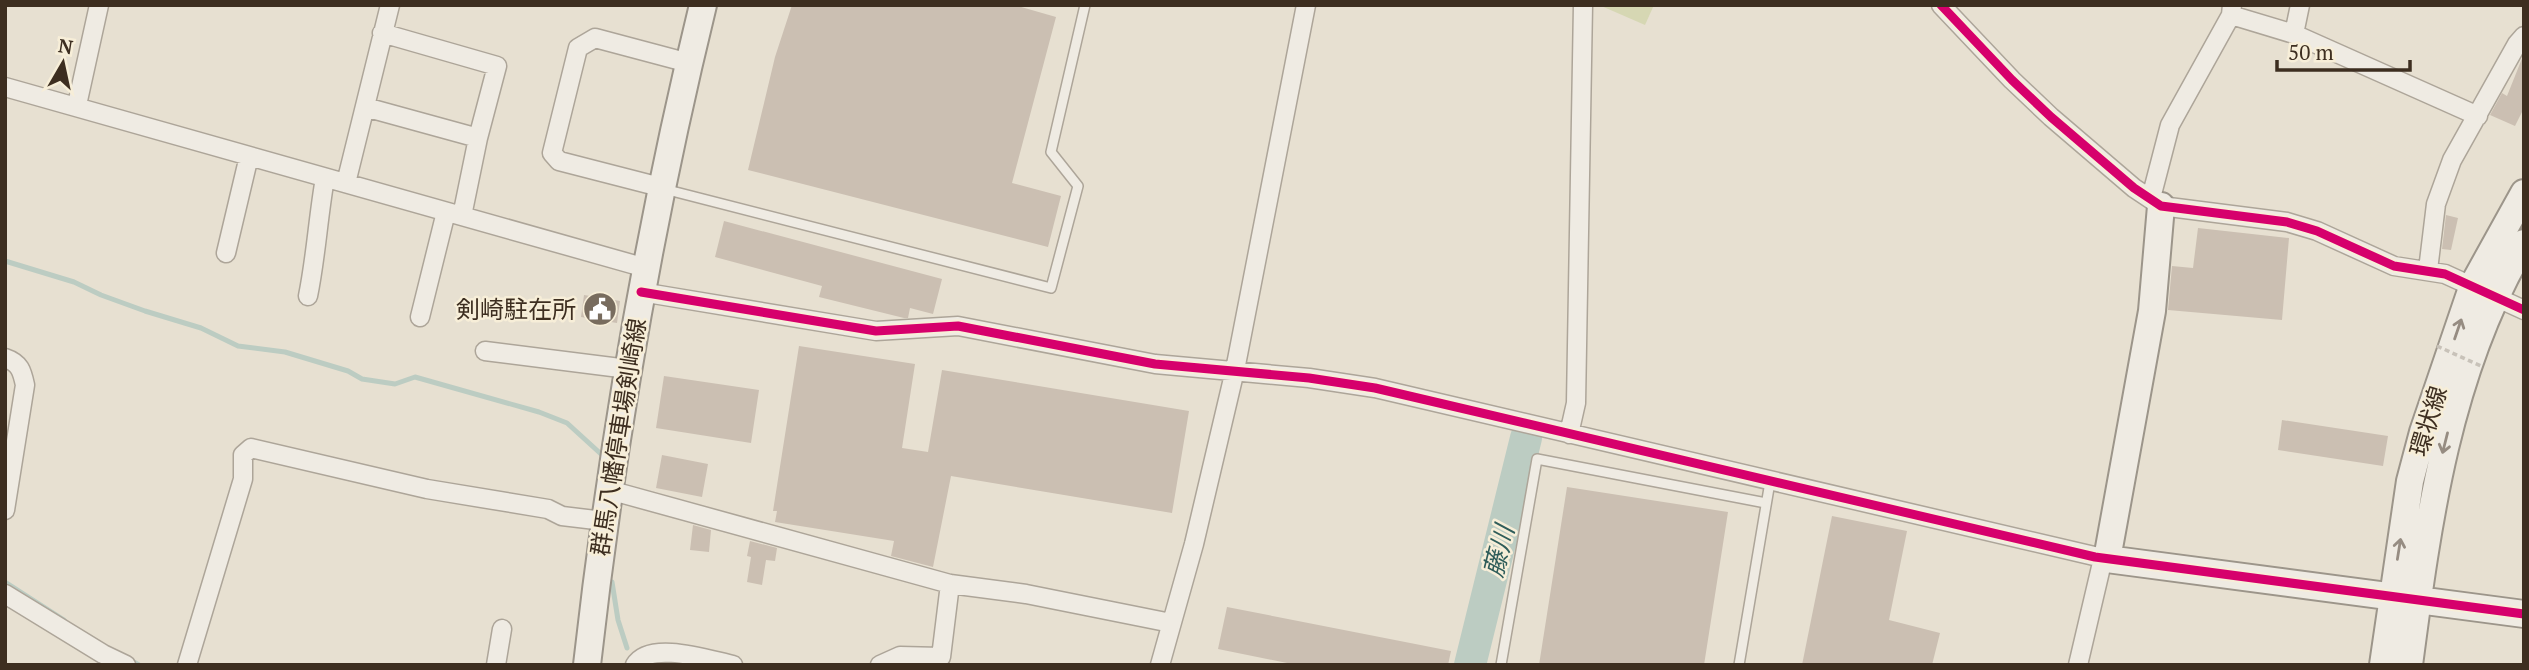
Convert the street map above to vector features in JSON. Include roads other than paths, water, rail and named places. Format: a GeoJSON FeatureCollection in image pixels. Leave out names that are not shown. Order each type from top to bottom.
{"type":"FeatureCollection","features":[{"type":"Feature","properties":{"kind":"street"},"geometry":{"type":"LineString","coordinates":[[77,105],[99,5]]}},
{"type":"Feature","properties":{"kind":"street"},"geometry":{"type":"LineString","coordinates":[[346,183],[390,5]]}},
{"type":"Feature","properties":{"kind":"street","name":"群馬八幡停車場剣崎線"},"geometry":{"type":"LineString","coordinates":[[587,665],[604,522],[643,280],[703,5]]}},
{"type":"Feature","properties":{"kind":"street"},"geometry":{"type":"LineString","coordinates":[[1160,665],[1194,544],[1235,370],[1306,5]]}},
{"type":"Feature","properties":{"kind":"street"},"geometry":{"type":"LineString","coordinates":[[1569,434],[1576,402],[1583,5]]}},
{"type":"Feature","properties":{"kind":"street"},"geometry":{"type":"LineString","coordinates":[[1941,5],[2051,117],[2134,188],[2156,202],[2287,222],[2317,231],[2394,266],[2445,274],[2524,310]]}},
{"type":"Feature","properties":{"kind":"street"},"geometry":{"type":"LineString","coordinates":[[2294,34],[2300,5]]}},
{"type":"Feature","properties":{"kind":"street"},"geometry":{"type":"LineString","coordinates":[[2078,665],[2102,567],[2107,559],[2152,311],[2156,202],[2171,125],[2232,10],[2294,34],[2478,116]]}},
{"type":"Feature","properties":{"kind":"street"},"geometry":{"type":"LineString","coordinates":[[382,33],[497,66],[478,138],[420,317]]}},
{"type":"Feature","properties":{"kind":"street"},"geometry":{"type":"LineString","coordinates":[[2428,270],[2436,204],[2452,160],[2524,36]]}},
{"type":"Feature","properties":{"kind":"street"},"geometry":{"type":"LineString","coordinates":[[664,188],[559,161],[552,153],[578,48],[595,38],[689,62]]}},
{"type":"Feature","properties":{"kind":"street"},"geometry":{"type":"LineString","coordinates":[[5,87],[77,105],[454,214],[643,280],[876,331],[958,326],[1155,364],[1235,370],[1375,388],[2107,559],[2524,614]]}},
{"type":"Feature","properties":{"kind":"street"},"geometry":{"type":"LineString","coordinates":[[365,107],[478,138]]}},
{"type":"Feature","properties":{"kind":"street"},"geometry":{"type":"LineString","coordinates":[[226,253],[249,156]]}},
{"type":"Feature","properties":{"kind":"street"},"geometry":{"type":"LineString","coordinates":[[308,296],[317,249],[317,224],[325,178]]}},
{"type":"Feature","properties":{"kind":"street","name":"環状線"},"geometry":{"type":"LineString","coordinates":[[2383,665],[2410,481],[2423,432],[2485,291],[2524,193]]}},
{"type":"Feature","properties":{"kind":"street","name":"環状線"},"geometry":{"type":"LineString","coordinates":[[2409,665],[2445,441],[2485,291],[2524,243]]}},
{"type":"Feature","properties":{"kind":"street"},"geometry":{"type":"LineString","coordinates":[[485,351],[628,369]]}},
{"type":"Feature","properties":{"kind":"street"},"geometry":{"type":"LineString","coordinates":[[5,358],[15,361],[22,370],[25,386],[5,510]]}},
{"type":"Feature","properties":{"kind":"street"},"geometry":{"type":"LineString","coordinates":[[187,665],[243,479],[243,455],[251,448],[427,489],[548,509],[562,516],[604,522]]}},
{"type":"Feature","properties":{"kind":"street"},"geometry":{"type":"LineString","coordinates":[[609,491],[950,583],[1026,594],[1171,623]]}},
{"type":"Feature","properties":{"kind":"street"},"geometry":{"type":"LineString","coordinates":[[880,665],[900,656],[941,657],[950,583]]}},
{"type":"Feature","properties":{"kind":"street"},"geometry":{"type":"LineString","coordinates":[[5,594],[103,654],[127,665]]}},
{"type":"Feature","properties":{"kind":"street"},"geometry":{"type":"LineString","coordinates":[[496,665],[502,629]]}},
{"type":"Feature","properties":{"kind":"street"},"geometry":{"type":"LineString","coordinates":[[635,665],[645,654],[662,652],[733,665]]}},
{"type":"Feature","properties":{"kind":"lane"},"geometry":{"type":"LineString","coordinates":[[664,188],[1051,288],[1078,186],[1051,152],[1085,5]]}},
{"type":"Feature","properties":{"kind":"lane"},"geometry":{"type":"LineString","coordinates":[[1501,665],[1537,459],[1766,503]]}},
{"type":"Feature","properties":{"kind":"lane"},"geometry":{"type":"LineString","coordinates":[[1740,665],[1770,482]]}},
{"type":"Feature","properties":{"kind":"waterway"},"geometry":{"type":"LineString","coordinates":[[5,261],[74,282],[145,311],[201,328],[238,346],[285,352],[348,371],[362,379],[395,384],[415,377],[539,412],[567,423],[601,454]]}},
{"type":"Feature","properties":{"kind":"waterway","name":"藤川"},"geometry":{"type":"LineString","coordinates":[[1470,665],[1526,438]]}},
{"type":"Feature","properties":{"kind":"waterway"},"geometry":{"type":"LineString","coordinates":[[5,582],[64,620]]}},
{"type":"Feature","properties":{"kind":"waterway"},"geometry":{"type":"LineString","coordinates":[[612,582],[618,620],[627,648]]}},
{"type":"Feature","properties":{"kind":"waterway"},"geometry":{"type":"LineString","coordinates":[[130,660],[139,665]]}},
{"type":"Feature","properties":{"kind":"place","name":"剣崎駐在所"},"geometry":{"type":"Point","coordinates":[600,309]}}]}
